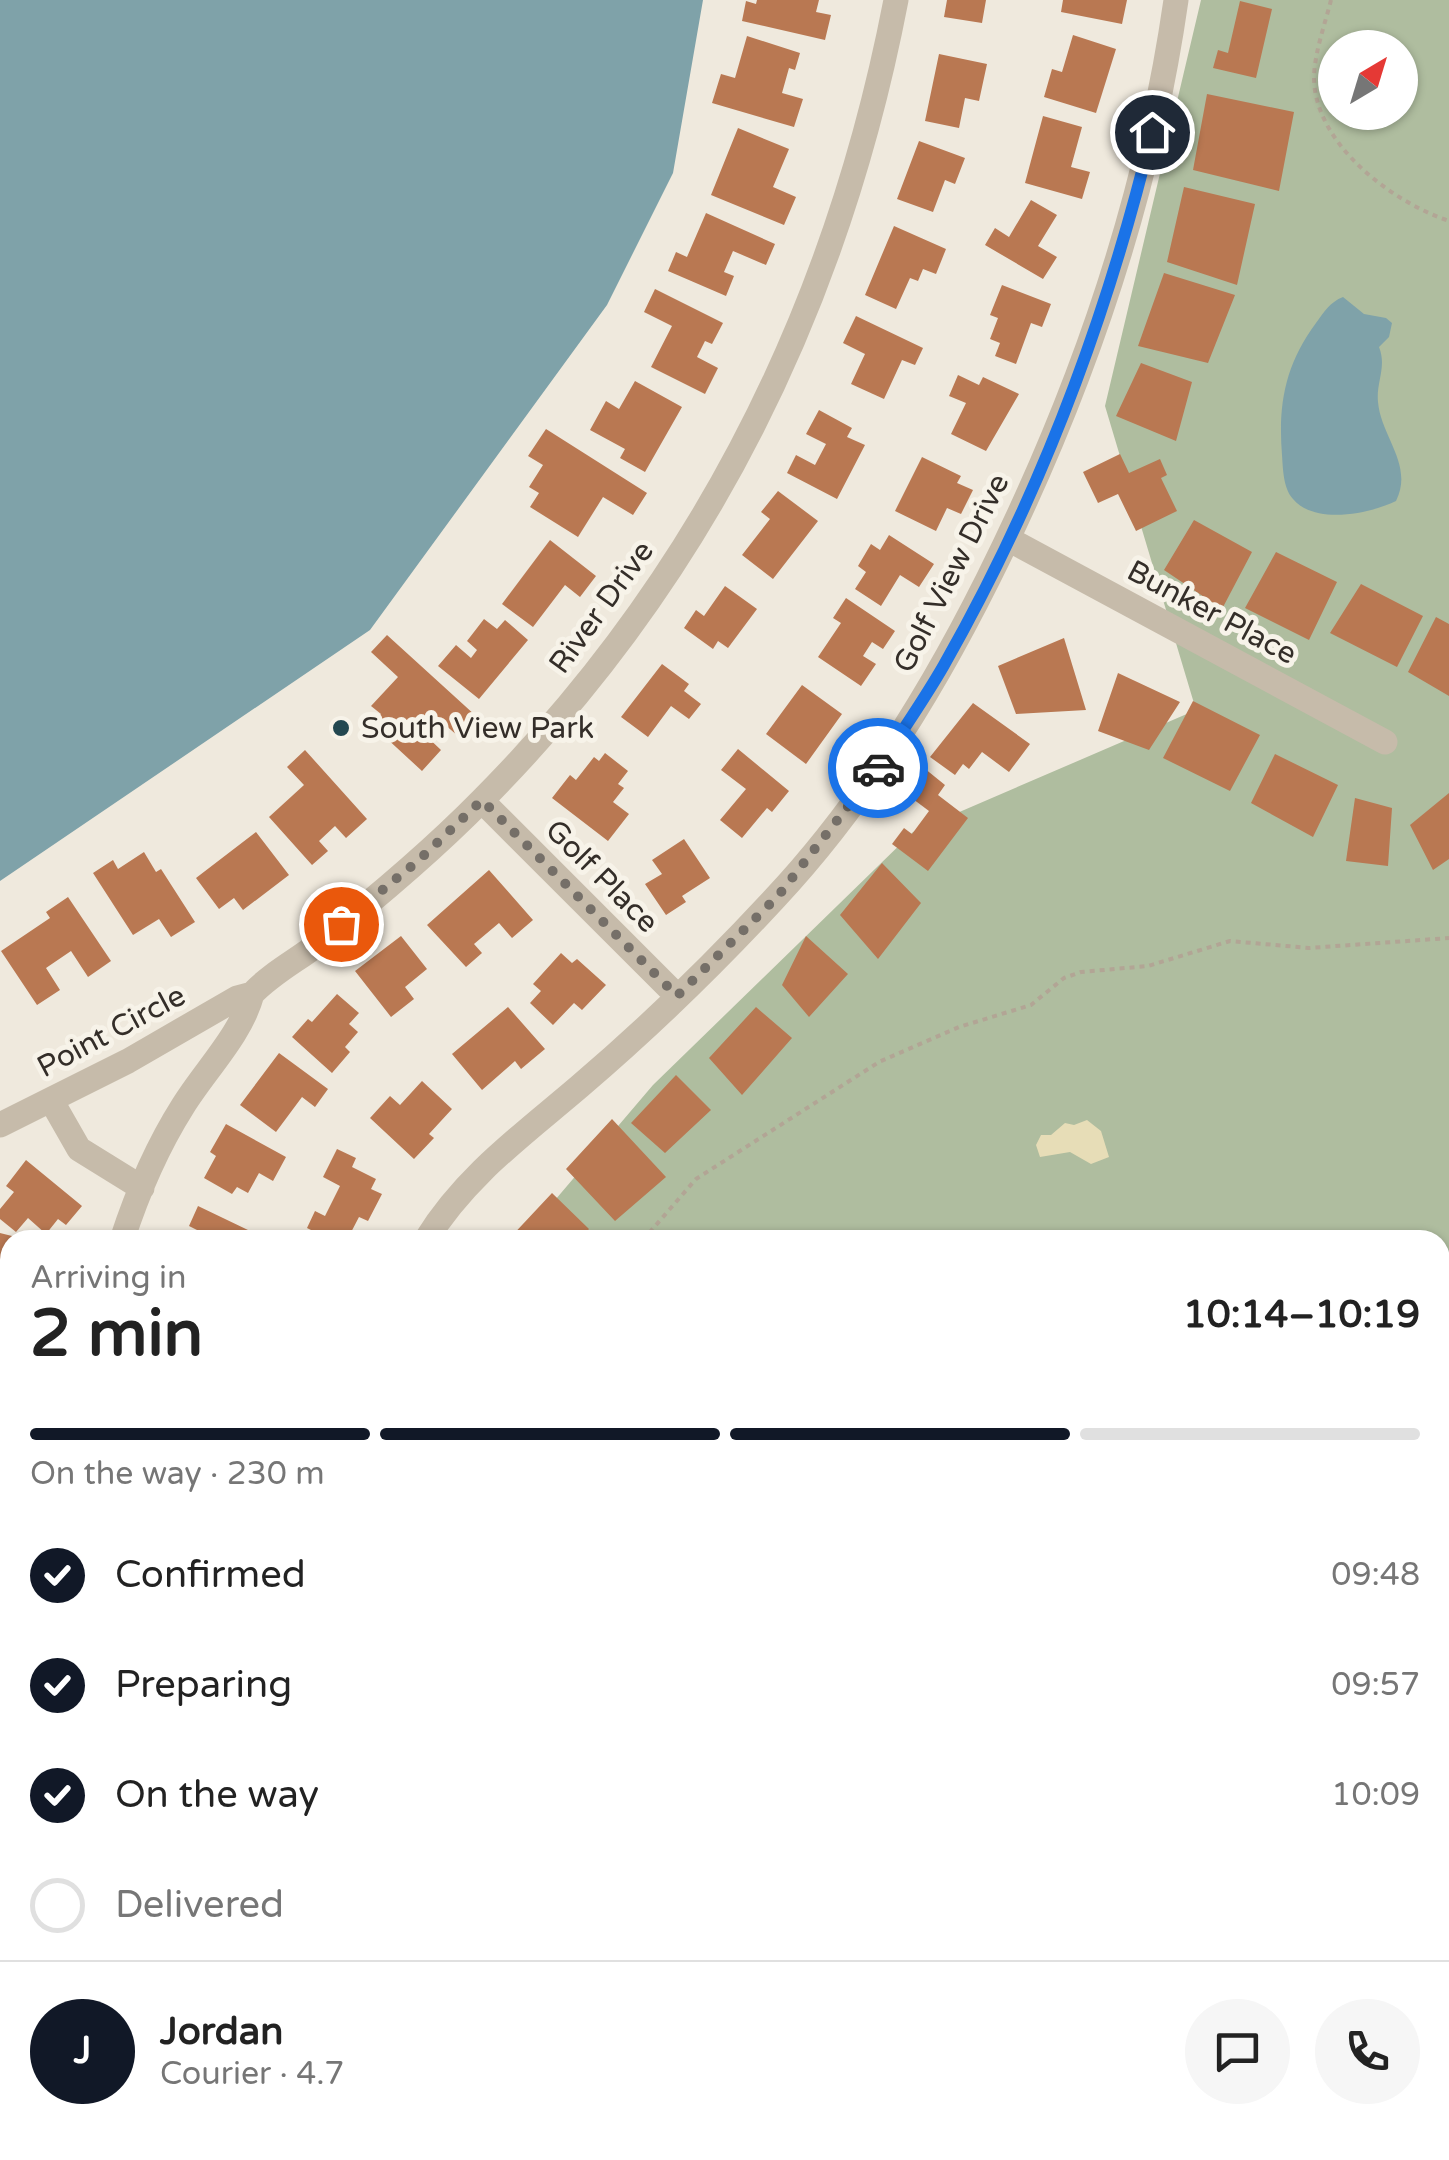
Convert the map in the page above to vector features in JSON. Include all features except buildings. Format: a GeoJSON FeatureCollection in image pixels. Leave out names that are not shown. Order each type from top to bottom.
{"type":"FeatureCollection","features":[{"type":"Feature","properties":{"kind":"street","name":"River Drive"},"geometry":{"type":"LineString","coordinates":[[126,1230],[180,1110],[246,1017],[252,994],[419,860],[482,800],[592,678],[689,542],[747,440],[804,319],[834,241],[872,113],[896,0]]}},
{"type":"Feature","properties":{"kind":"street","name":"Golf View Drive"},"geometry":{"type":"LineString","coordinates":[[433,1230],[490,1162],[580,1086],[778,896],[867,785],[944,666],[1008,538],[1073,393],[1109,290],[1152,132],[1176,0]]}},
{"type":"Feature","properties":{"kind":"street","name":"Bunker Place"},"geometry":{"type":"LineString","coordinates":[[1008,538],[1385,742]]}},
{"type":"Feature","properties":{"kind":"street","name":"Golf Place"},"geometry":{"type":"LineString","coordinates":[[482,800],[677,996]]}},
{"type":"Feature","properties":{"kind":"street","name":"Point Circle"},"geometry":{"type":"LineString","coordinates":[[0,1125],[128,1061],[237,998],[252,994]]}},
{"type":"Feature","properties":{"kind":"street"},"geometry":{"type":"LineString","coordinates":[[51,1100],[78,1148],[142,1188]]}},
{"type":"Feature","properties":{"kind":"path"},"geometry":{"type":"LineString","coordinates":[[1331,0],[1314,75],[1317,99],[1328,123],[1353,161],[1373,180],[1422,212],[1449,221]]}},
{"type":"Feature","properties":{"kind":"path"},"geometry":{"type":"LineString","coordinates":[[653,1230],[696,1179],[879,1062],[959,1027],[1031,1004],[1064,978],[1082,972],[1148,966],[1230,941],[1309,948],[1449,938]]}},
{"type":"Feature","properties":{"kind":"green space"},"geometry":{"type":"Polygon","coordinates":[[[1201,0],[1449,0],[1449,1230],[530,1230],[653,1085],[913,832],[1196,710],[1105,406],[1201,0]]]}},
{"type":"Feature","properties":{"kind":"sand"},"geometry":{"type":"Polygon","coordinates":[[[1087,1120],[1101,1131],[1109,1157],[1091,1164],[1070,1152],[1040,1157],[1036,1145],[1041,1135],[1051,1135],[1065,1123],[1074,1125],[1087,1120]]]}},
{"type":"Feature","properties":{"kind":"water"},"geometry":{"type":"Polygon","coordinates":[[[0,0],[703,0],[673,173],[607,305],[370,630],[0,881],[0,0]]]}},
{"type":"Feature","properties":{"kind":"water"},"geometry":{"type":"Polygon","coordinates":[[[1343,297],[1364,314],[1392,323],[1389,337],[1379,347],[1382,361],[1378,402],[1399,463],[1401,488],[1396,501],[1343,515],[1315,512],[1293,499],[1283,472],[1281,419],[1286,386],[1297,354],[1325,311],[1343,297]]]}},
{"type":"Feature","properties":{"kind":"way so far"},"geometry":{"type":"LineString","coordinates":[[341,924],[419,860],[482,800],[677,996],[778,896],[878,768]]}},
{"type":"Feature","properties":{"kind":"place","name":"South View Park"},"geometry":{"type":"Point","coordinates":[341,728]}},
{"type":"Feature","properties":{"kind":"route"},"geometry":{"type":"LineString","coordinates":[[878,768],[944,666],[1047,456],[1104,307],[1152,132]]}}]}
